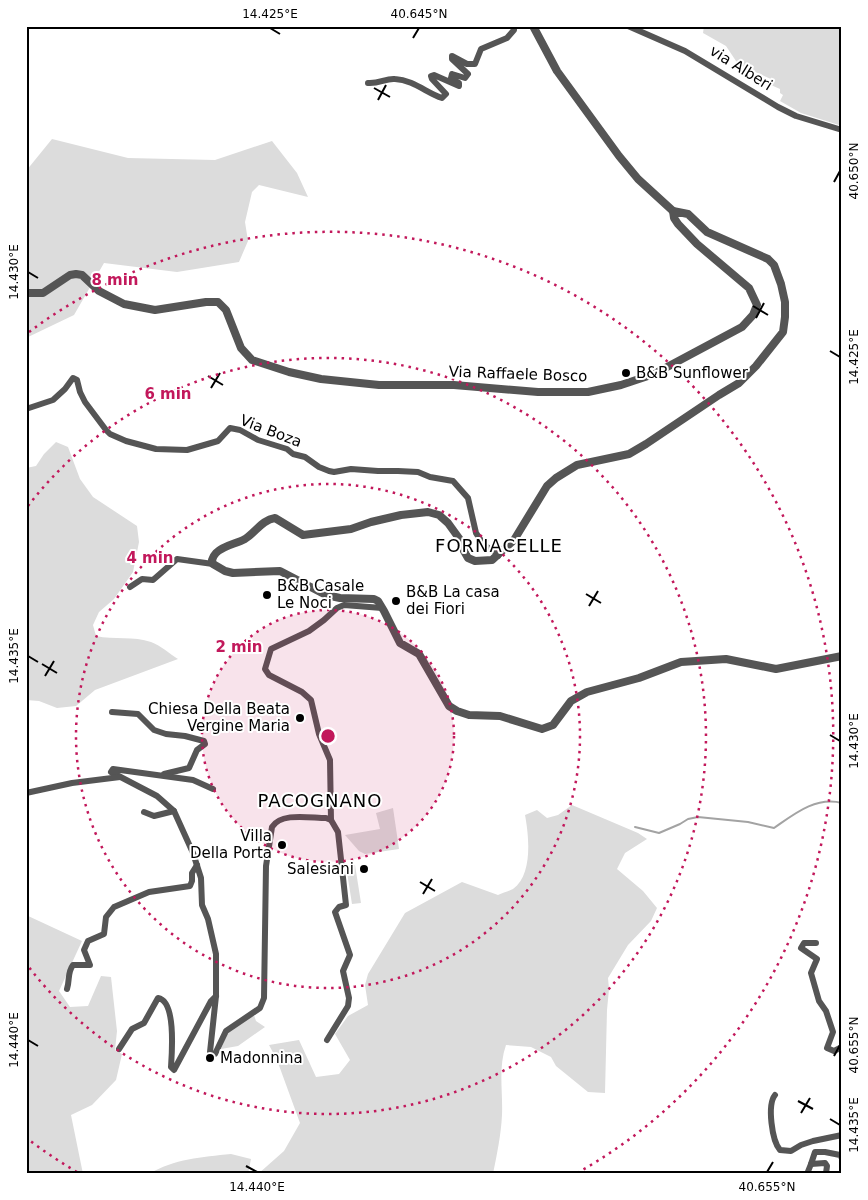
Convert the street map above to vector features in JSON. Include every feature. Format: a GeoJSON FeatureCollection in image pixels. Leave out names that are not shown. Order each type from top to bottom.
{"type":"FeatureCollection","features":[{"type":"Feature","properties":{"kind":"street"},"geometry":{"type":"LineString","coordinates":[[368,83],[376,84],[394,79],[422,87],[442,98],[446,94],[432,79],[434,74],[459,86],[460,84],[451,76],[453,74],[465,78],[468,74],[452,59],[452,56],[468,64],[475,64],[481,49],[508,38],[514,30],[514,26]]}},
{"type":"Feature","properties":{"kind":"street"},"geometry":{"type":"LineString","coordinates":[[213,564],[212,560],[217,552],[244,539],[269,519],[275,518],[303,535],[351,529],[400,515],[428,512],[439,515],[448,523],[468,558],[479,561],[492,560],[514,540],[547,486],[556,478],[577,465],[629,454],[646,444],[739,383],[770,350],[783,332],[785,302],[774,265],[768,259],[707,232],[688,214],[673,211],[638,179],[556,70],[533,26]]}},
{"type":"Feature","properties":{"kind":"street","name":"via Alberi"},"geometry":{"type":"LineString","coordinates":[[628,26],[686,51],[778,108],[796,116],[842,130]]}},
{"type":"Feature","properties":{"kind":"street","name":"Via Raffaele Bosco"},"geometry":{"type":"LineString","coordinates":[[26,293],[43,293],[70,276],[82,274],[99,291],[124,304],[155,310],[206,302],[218,302],[226,310],[241,348],[252,360],[269,367],[320,379],[379,385],[454,386],[538,392],[588,392],[621,385],[654,374],[742,327],[754,315],[756,305],[750,288],[697,244],[678,224],[674,218],[673,211]]}},
{"type":"Feature","properties":{"kind":"street","name":"Via Boza"},"geometry":{"type":"LineString","coordinates":[[26,409],[53,400],[74,378],[77,380],[85,402],[110,434],[126,441],[156,449],[173,451],[195,449],[218,440],[230,428],[244,432],[258,440],[277,445],[293,454],[305,457],[328,471],[334,472],[351,469],[418,472],[430,477],[446,478],[456,482],[468,498],[476,533],[483,544],[498,556]]}},
{"type":"Feature","properties":{"kind":"street"},"geometry":{"type":"LineString","coordinates":[[130,587],[142,579],[153,580],[177,559],[213,564],[225,571],[234,573],[280,571],[326,595],[340,598],[374,599],[382,608],[400,643],[419,654],[449,706],[469,715],[500,716],[542,729],[553,725],[571,701],[587,692],[639,678],[681,662],[726,659],[776,670],[842,656]]}},
{"type":"Feature","properties":{"kind":"street"},"geometry":{"type":"LineString","coordinates":[[327,1040],[348,1006],[349,998],[343,971],[350,955],[335,912],[339,907],[346,905],[338,832],[331,820],[330,760],[319,734],[311,700],[302,692],[269,675],[265,669],[266,660],[271,650],[309,631],[337,608],[344,605],[382,608]]}},
{"type":"Feature","properties":{"kind":"street"},"geometry":{"type":"LineString","coordinates":[[112,712],[138,714],[154,730],[204,741],[205,744],[197,750],[189,768],[162,776]]}},
{"type":"Feature","properties":{"kind":"street"},"geometry":{"type":"LineString","coordinates":[[213,789],[193,780],[113,770],[111,772],[157,796],[174,811],[197,865],[201,878],[202,905],[208,920],[216,954],[216,996],[210,1052],[212,1055],[215,1054],[226,1032],[260,1008],[264,998],[266,866],[272,827],[286,818],[331,820]]}},
{"type":"Feature","properties":{"kind":"street"},"geometry":{"type":"LineString","coordinates":[[26,793],[72,783],[121,777]]}},
{"type":"Feature","properties":{"kind":"street"},"geometry":{"type":"LineString","coordinates":[[144,812],[154,816],[174,811]]}},
{"type":"Feature","properties":{"kind":"street"},"geometry":{"type":"LineString","coordinates":[[67,989],[70,981],[68,973],[73,965],[90,965],[84,950],[88,941],[104,934],[106,917],[114,907],[149,892],[190,886],[192,872],[197,865]]}},
{"type":"Feature","properties":{"kind":"street"},"geometry":{"type":"LineString","coordinates":[[816,943],[804,943],[801,948],[817,960],[811,973],[819,1001],[830,1018],[833,1032],[827,1048],[834,1051],[842,1047]]}},
{"type":"Feature","properties":{"kind":"street"},"geometry":{"type":"LineString","coordinates":[[119,1049],[132,1029],[144,1023],[158,998],[161,998],[167,1003],[170,1015],[171,1067],[174,1070],[211,1001],[216,996]]}},
{"type":"Feature","properties":{"kind":"street"},"geometry":{"type":"LineString","coordinates":[[776,1096],[771,1101],[771,1107],[775,1140],[779,1149],[791,1151],[813,1141],[842,1135]]}},
{"type":"Feature","properties":{"kind":"street"},"geometry":{"type":"LineString","coordinates":[[807,1174],[815,1152],[840,1155],[842,1158]]}},
{"type":"Feature","properties":{"kind":"street"},"geometry":{"type":"LineString","coordinates":[[811,1164],[824,1163],[827,1166],[826,1173]]}},
{"type":"Feature","properties":{"kind":"shaded area"},"geometry":{"type":"Polygon","coordinates":[[[704,26],[842,26],[842,126],[801,113],[780,101],[783,95],[780,93],[780,89],[771,85],[773,80],[738,64],[726,46],[703,33],[704,26]]]}},
{"type":"Feature","properties":{"kind":"shaded area"},"geometry":{"type":"Polygon","coordinates":[[[52,139],[128,158],[215,160],[272,141],[297,173],[308,197],[259,185],[252,192],[245,222],[248,241],[239,262],[177,272],[104,263],[74,315],[26,338],[26,171],[52,139]]]}},
{"type":"Feature","properties":{"kind":"shaded area"},"geometry":{"type":"Polygon","coordinates":[[[56,442],[68,447],[80,479],[93,497],[137,526],[139,542],[133,572],[114,599],[99,612],[93,625],[96,636],[144,640],[161,647],[178,659],[95,690],[76,706],[57,708],[39,701],[26,700],[26,468],[36,466],[44,454],[56,442]]]}},
{"type":"Feature","properties":{"kind":"shaded area"},"geometry":{"type":"Polygon","coordinates":[[[572,805],[638,833],[647,839],[625,853],[617,869],[643,891],[657,908],[651,921],[628,945],[608,978],[605,1093],[588,1092],[556,1066],[551,1057],[531,1047],[506,1045],[501,1071],[502,1106],[499,1144],[493,1174],[258,1174],[284,1151],[300,1123],[277,1060],[269,1045],[299,1040],[316,1077],[339,1074],[350,1060],[335,1034],[348,1016],[368,1005],[365,985],[368,974],[405,913],[462,882],[498,895],[513,889],[519,883],[527,865],[528,833],[525,815],[537,810],[547,818],[558,815],[572,805]]]}},
{"type":"Feature","properties":{"kind":"shaded area"},"geometry":{"type":"Polygon","coordinates":[[[393,808],[399,849],[365,854],[359,851],[345,835],[380,829],[376,813],[393,808]]]}},
{"type":"Feature","properties":{"kind":"shaded area"},"geometry":{"type":"Polygon","coordinates":[[[355,865],[361,903],[352,904],[346,866],[355,865]]]}},
{"type":"Feature","properties":{"kind":"shaded area"},"geometry":{"type":"Polygon","coordinates":[[[26,915],[82,941],[59,991],[70,1007],[88,1006],[101,976],[111,977],[117,1031],[115,1050],[122,1054],[116,1080],[92,1105],[71,1115],[83,1174],[26,1174],[26,915]]]}},
{"type":"Feature","properties":{"kind":"shaded area"},"geometry":{"type":"Polygon","coordinates":[[[254,1015],[256,1021],[265,1027],[238,1046],[221,1049],[228,1032],[254,1015]]]}},
{"type":"Feature","properties":{"kind":"shaded area"},"geometry":{"type":"Polygon","coordinates":[[[231,1154],[251,1159],[248,1174],[149,1174],[178,1162],[231,1154]]]}},
{"type":"Feature","properties":{"kind":"waterway"},"geometry":{"type":"LineString","coordinates":[[635,827],[659,833],[688,819],[698,817],[748,822],[774,828],[797,812],[814,804],[832,801],[842,803]]}},
{"type":"Feature","properties":{"kind":"place","name":"B&B Sunflower"},"geometry":{"type":"Point","coordinates":[626,373]}},
{"type":"Feature","properties":{"kind":"place","name":"B&B Casale Le Noci"},"geometry":{"type":"Point","coordinates":[267,595]}},
{"type":"Feature","properties":{"kind":"place","name":"B&B La casa dei Fiori"},"geometry":{"type":"Point","coordinates":[396,601]}},
{"type":"Feature","properties":{"kind":"place","name":"Chiesa Della Beata Vergine Maria"},"geometry":{"type":"Point","coordinates":[300,718]}},
{"type":"Feature","properties":{"kind":"place","name":"Villa Della Porta"},"geometry":{"type":"Point","coordinates":[282,845]}},
{"type":"Feature","properties":{"kind":"place","name":"Salesiani"},"geometry":{"type":"Point","coordinates":[364,869]}},
{"type":"Feature","properties":{"kind":"place","name":"Madonnina"},"geometry":{"type":"Point","coordinates":[210,1058]}},
{"type":"Feature","properties":{"kind":"district","name":"FORNACELLE"},"geometry":{"type":"Point","coordinates":[499,546]}},
{"type":"Feature","properties":{"kind":"district","name":"PACOGNANO"},"geometry":{"type":"Point","coordinates":[320,801]}}]}
